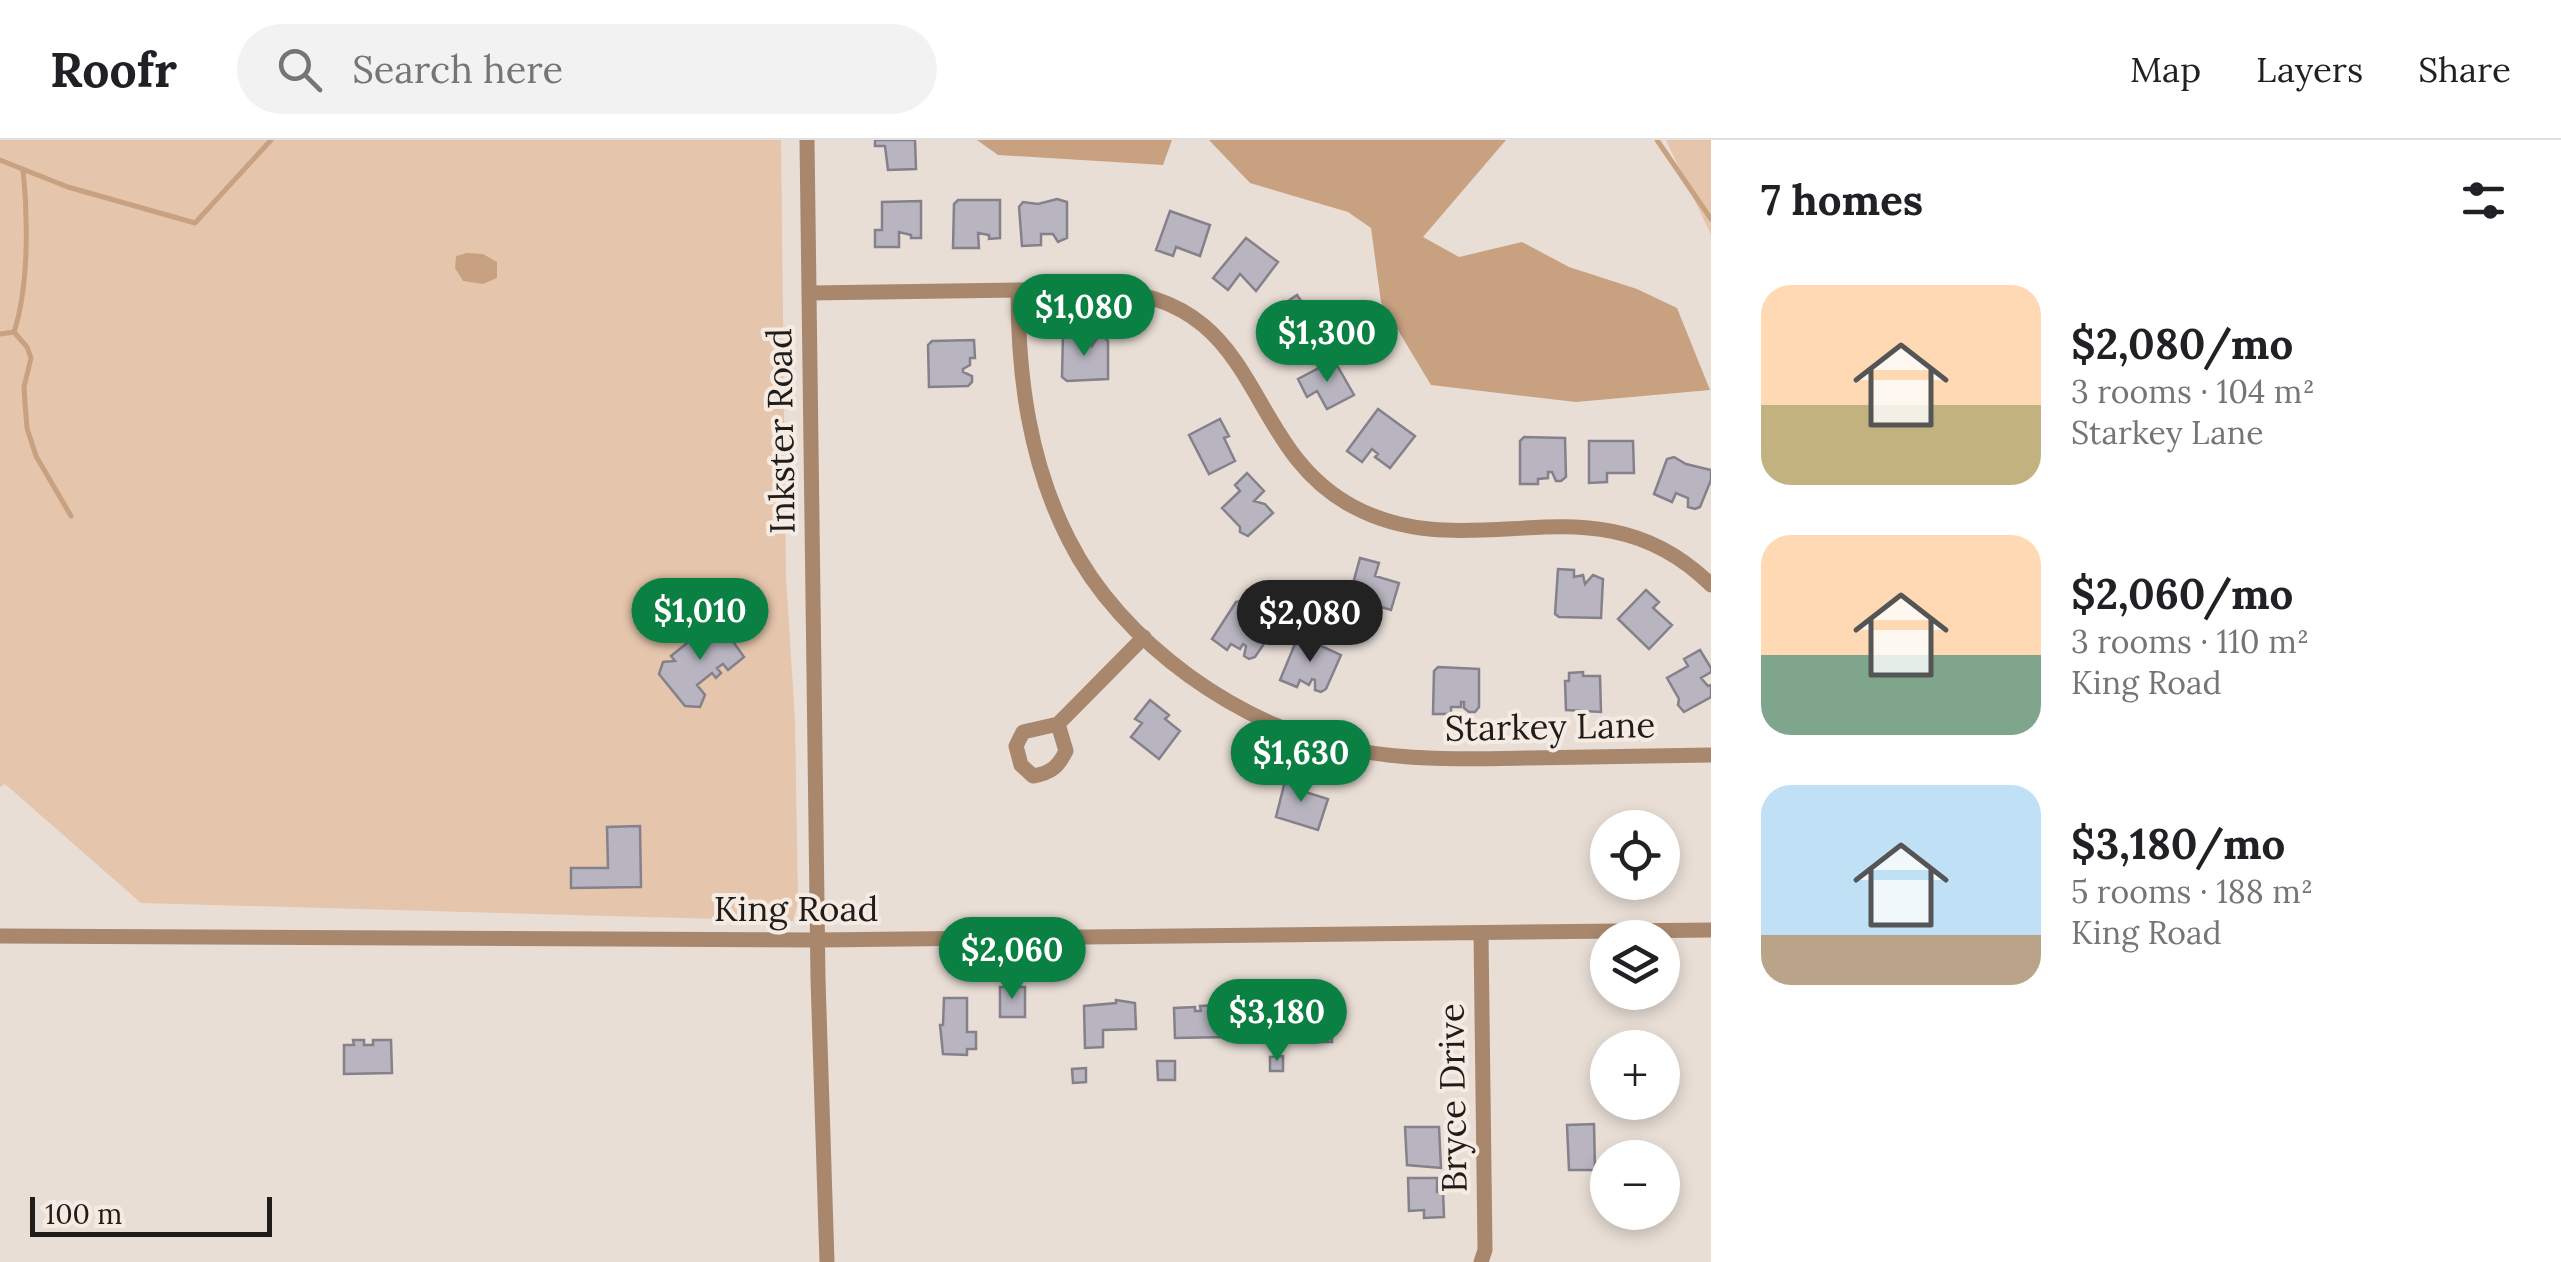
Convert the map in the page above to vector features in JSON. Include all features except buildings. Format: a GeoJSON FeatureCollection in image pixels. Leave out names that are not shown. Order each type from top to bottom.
{"type":"FeatureCollection","features":[{"type":"Feature","properties":{"kind":"street","name":"Inkster Road"},"geometry":{"type":"LineString","coordinates":[[808,140],[818,940],[827,1262]]}},
{"type":"Feature","properties":{"kind":"street","name":"Starkey Lane"},"geometry":{"type":"LineString","coordinates":[[1018,290],[1019,370],[1028,420],[1069,541],[1100,589],[1180,670],[1238,707],[1287,730],[1354,750],[1449,759],[1711,755]]}},
{"type":"Feature","properties":{"kind":"street"},"geometry":{"type":"LineString","coordinates":[[810,293],[1131,292],[1160,300],[1208,328],[1238,362],[1284,439],[1312,476],[1352,506],[1390,522],[1446,530],[1579,526],[1618,531],[1677,556],[1711,584]]}},
{"type":"Feature","properties":{"kind":"street"},"geometry":{"type":"LineString","coordinates":[[1058,724],[1144,637]]}},
{"type":"Feature","properties":{"kind":"street","name":"King Road"},"geometry":{"type":"LineString","coordinates":[[0,936],[818,940],[1711,930]]}},
{"type":"Feature","properties":{"kind":"street","name":"Bryce Drive"},"geometry":{"type":"LineString","coordinates":[[1480,1262],[1485,1250],[1482,933]]}},
{"type":"Feature","properties":{"kind":"shaded area"},"geometry":{"type":"Polygon","coordinates":[[[0,140],[781,140],[786,577],[795,720],[798,902],[793,921],[141,903],[5,784],[0,787],[0,140]]]}},
{"type":"Feature","properties":{"kind":"shaded area"},"geometry":{"type":"Polygon","coordinates":[[[977,140],[1172,140],[1163,165],[998,155],[977,140]]]}},
{"type":"Feature","properties":{"kind":"shaded area"},"geometry":{"type":"Polygon","coordinates":[[[1209,140],[1506,140],[1423,237],[1459,257],[1522,242],[1569,267],[1637,289],[1677,308],[1710,390],[1576,402],[1431,385],[1381,302],[1371,228],[1348,212],[1250,183],[1209,140]]]}},
{"type":"Feature","properties":{"kind":"shaded area"},"geometry":{"type":"Polygon","coordinates":[[[1666,140],[1711,140],[1711,235],[1666,140]]]}},
{"type":"Feature","properties":{"kind":"shaded area"},"geometry":{"type":"Polygon","coordinates":[[[483,254],[497,262],[497,278],[483,284],[463,281],[455,268],[456,256],[483,254]]]}},
{"type":"Feature","properties":{"kind":"waterway"},"geometry":{"type":"LineString","coordinates":[[0,160],[68,187],[195,223],[271,140]]}},
{"type":"Feature","properties":{"kind":"waterway"},"geometry":{"type":"LineString","coordinates":[[1657,140],[1711,219]]}},
{"type":"Feature","properties":{"kind":"waterway"},"geometry":{"type":"LineString","coordinates":[[0,334],[14,332],[25,273],[23,169]]}},
{"type":"Feature","properties":{"kind":"waterway"},"geometry":{"type":"LineString","coordinates":[[14,332],[31,358],[24,387],[27,428],[36,456],[71,516]]}}]}
